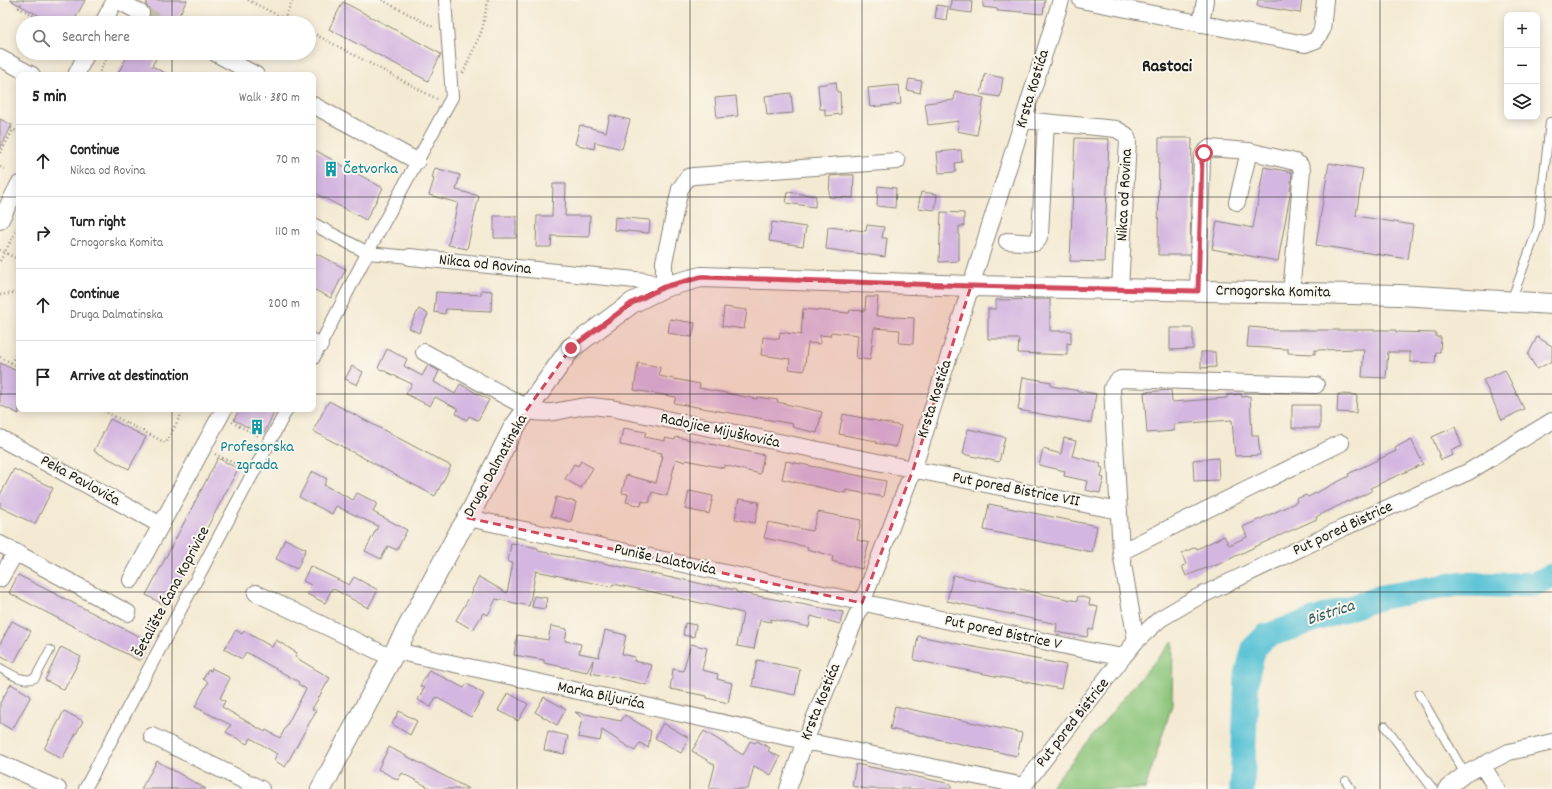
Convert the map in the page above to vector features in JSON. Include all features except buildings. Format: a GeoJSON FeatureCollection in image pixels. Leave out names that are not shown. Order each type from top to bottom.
{"type":"FeatureCollection","features":[{"type":"Feature","properties":{"kind":"street"},"geometry":{"type":"LineString","coordinates":[[107,16],[116,0],[141,13]]}},
{"type":"Feature","properties":{"kind":"street"},"geometry":{"type":"LineString","coordinates":[[316,347],[450,101],[448,34],[445,0]]}},
{"type":"Feature","properties":{"kind":"street","name":"Krsta Kostića"},"geometry":{"type":"LineString","coordinates":[[788,789],[805,740],[862,603],[913,470],[1060,0]]}},
{"type":"Feature","properties":{"kind":"street"},"geometry":{"type":"LineString","coordinates":[[1081,0],[1305,44],[1316,40],[1322,30],[1325,0]]}},
{"type":"Feature","properties":{"kind":"street"},"geometry":{"type":"LineString","coordinates":[[1201,24],[1205,0]]}},
{"type":"Feature","properties":{"kind":"street"},"geometry":{"type":"LineString","coordinates":[[0,58],[26,72]]}},
{"type":"Feature","properties":{"kind":"street"},"geometry":{"type":"LineString","coordinates":[[78,72],[84,60]]}},
{"type":"Feature","properties":{"kind":"street"},"geometry":{"type":"LineString","coordinates":[[229,60],[251,72]]}},
{"type":"Feature","properties":{"kind":"street"},"geometry":{"type":"LineString","coordinates":[[316,107],[417,162]]}},
{"type":"Feature","properties":{"kind":"street","name":"Nikca od Rovina"},"geometry":{"type":"LineString","coordinates":[[1023,120],[1116,129],[1126,135],[1128,140],[1120,289]]}},
{"type":"Feature","properties":{"kind":"street"},"geometry":{"type":"LineString","coordinates":[[1007,241],[1035,243],[1040,234],[1046,122]]}},
{"type":"Feature","properties":{"kind":"street"},"geometry":{"type":"LineString","coordinates":[[1198,291],[1202,158],[1204,153],[1210,148],[1249,151],[1295,162],[1300,165],[1302,170],[1291,293]]}},
{"type":"Feature","properties":{"kind":"street"},"geometry":{"type":"LineString","coordinates":[[1237,202],[1249,151]]}},
{"type":"Feature","properties":{"kind":"street"},"geometry":{"type":"LineString","coordinates":[[664,287],[664,262],[680,189],[688,177],[897,161]]}},
{"type":"Feature","properties":{"kind":"street"},"geometry":{"type":"LineString","coordinates":[[0,221],[16,191]]}},
{"type":"Feature","properties":{"kind":"street","name":"Nikca od Rovina"},"geometry":{"type":"LineString","coordinates":[[316,226],[368,253],[646,281],[664,287]]}},
{"type":"Feature","properties":{"kind":"street","name":"Druga Dalmatinska"},"geometry":{"type":"LineString","coordinates":[[321,789],[468,518],[513,429],[571,348],[632,303],[664,287],[701,277],[971,286]]}},
{"type":"Feature","properties":{"kind":"street","name":"Crnogorska Komita"},"geometry":{"type":"LineString","coordinates":[[971,286],[1400,295],[1552,304]]}},
{"type":"Feature","properties":{"kind":"street","name":"Radojice Mijuškovića"},"geometry":{"type":"LineString","coordinates":[[424,352],[527,409],[543,414],[556,413],[589,406],[611,408],[913,470]]}},
{"type":"Feature","properties":{"kind":"street"},"geometry":{"type":"LineString","coordinates":[[1123,657],[1136,641],[1121,552],[1112,388],[1116,380],[1316,385]]}},
{"type":"Feature","properties":{"kind":"street","name":"Šetalište Ćana Koprivice"},"geometry":{"type":"LineString","coordinates":[[85,789],[285,412]]}},
{"type":"Feature","properties":{"kind":"street"},"geometry":{"type":"LineString","coordinates":[[131,580],[161,525],[227,415]]}},
{"type":"Feature","properties":{"kind":"street","name":"Put pored Bistrice"},"geometry":{"type":"LineString","coordinates":[[1136,641],[1160,619],[1194,599],[1342,528],[1468,472],[1552,421]]}},
{"type":"Feature","properties":{"kind":"street","name":"Peka Pavlovića"},"geometry":{"type":"LineString","coordinates":[[0,438],[161,525]]}},
{"type":"Feature","properties":{"kind":"street"},"geometry":{"type":"LineString","coordinates":[[1121,552],[1341,443]]}},
{"type":"Feature","properties":{"kind":"street","name":"Put pored Bistrice VII"},"geometry":{"type":"LineString","coordinates":[[913,470],[1118,511]]}},
{"type":"Feature","properties":{"kind":"street","name":"Puniše Lalatovića"},"geometry":{"type":"LineString","coordinates":[[468,518],[862,603]]}},
{"type":"Feature","properties":{"kind":"street"},"geometry":{"type":"LineString","coordinates":[[0,544],[128,614]]}},
{"type":"Feature","properties":{"kind":"street"},"geometry":{"type":"LineString","coordinates":[[0,579],[16,552]]}},
{"type":"Feature","properties":{"kind":"street","name":"Marka Biljurića"},"geometry":{"type":"LineString","coordinates":[[256,593],[394,655],[805,740],[1023,787]]}},
{"type":"Feature","properties":{"kind":"street","name":"Put pored Bistrice V"},"geometry":{"type":"LineString","coordinates":[[862,603],[1123,657]]}},
{"type":"Feature","properties":{"kind":"street","name":"Put pored Bistrice"},"geometry":{"type":"LineString","coordinates":[[1023,787],[1123,657]]}},
{"type":"Feature","properties":{"kind":"street"},"geometry":{"type":"LineString","coordinates":[[152,736],[261,789]]}},
{"type":"Feature","properties":{"kind":"street"},"geometry":{"type":"LineString","coordinates":[[1446,789],[1465,774],[1509,752],[1552,742]]}},
{"type":"Feature","properties":{"kind":"street"},"geometry":{"type":"LineString","coordinates":[[0,763],[58,789]]}},
{"type":"Feature","properties":{"kind":"street"},"geometry":{"type":"LineString","coordinates":[[1482,765],[1497,789]]}},
{"type":"Feature","properties":{"kind":"lane"},"geometry":{"type":"LineString","coordinates":[[1511,301],[1538,228],[1550,122]]}},
{"type":"Feature","properties":{"kind":"lane"},"geometry":{"type":"LineString","coordinates":[[0,668],[23,680],[35,678],[50,650]]}},
{"type":"Feature","properties":{"kind":"lane"},"geometry":{"type":"LineString","coordinates":[[1419,694],[1465,774]]}},
{"type":"Feature","properties":{"kind":"lane"},"geometry":{"type":"LineString","coordinates":[[1385,726],[1433,789]]}},
{"type":"Feature","properties":{"kind":"lane"},"geometry":{"type":"LineString","coordinates":[[1346,781],[1351,789]]}},
{"type":"Feature","properties":{"kind":"path"},"geometry":{"type":"LineString","coordinates":[[23,0],[19,8],[34,16]]}},
{"type":"Feature","properties":{"kind":"path"},"geometry":{"type":"LineString","coordinates":[[248,0],[280,16]]}},
{"type":"Feature","properties":{"kind":"path"},"geometry":{"type":"LineString","coordinates":[[285,16],[293,0]]}},
{"type":"Feature","properties":{"kind":"path"},"geometry":{"type":"LineString","coordinates":[[382,0],[448,34]]}},
{"type":"Feature","properties":{"kind":"path"},"geometry":{"type":"LineString","coordinates":[[316,34],[450,101],[482,30],[488,0]]}},
{"type":"Feature","properties":{"kind":"path"},"geometry":{"type":"LineString","coordinates":[[100,72],[106,60]]}},
{"type":"Feature","properties":{"kind":"path"},"geometry":{"type":"LineString","coordinates":[[0,153],[12,129],[16,131]]}},
{"type":"Feature","properties":{"kind":"path"},"geometry":{"type":"LineString","coordinates":[[0,167],[4,169]]}},
{"type":"Feature","properties":{"kind":"path"},"geometry":{"type":"LineString","coordinates":[[0,261],[16,231]]}},
{"type":"Feature","properties":{"kind":"path"},"geometry":{"type":"LineString","coordinates":[[0,250],[16,258]]}},
{"type":"Feature","properties":{"kind":"path"},"geometry":{"type":"LineString","coordinates":[[0,295],[16,292]]}},
{"type":"Feature","properties":{"kind":"path"},"geometry":{"type":"LineString","coordinates":[[11,363],[16,354]]}},
{"type":"Feature","properties":{"kind":"path"},"geometry":{"type":"LineString","coordinates":[[0,357],[16,366]]}},
{"type":"Feature","properties":{"kind":"path"},"geometry":{"type":"LineString","coordinates":[[106,412],[166,443],[182,412]]}},
{"type":"Feature","properties":{"kind":"path"},"geometry":{"type":"LineString","coordinates":[[227,415],[270,442]]}},
{"type":"Feature","properties":{"kind":"path"},"geometry":{"type":"LineString","coordinates":[[213,453],[253,473]]}},
{"type":"Feature","properties":{"kind":"highlighted area"},"geometry":{"type":"Polygon","coordinates":[[[701,277],[971,286],[913,470],[862,603],[468,518],[513,429],[571,348],[632,303],[664,287],[701,277]]]}},
{"type":"Feature","properties":{"kind":"green space"},"geometry":{"type":"Polygon","coordinates":[[[1173,641],[1172,705],[1145,789],[1049,789],[1141,677],[1173,641]]]}},
{"type":"Feature","properties":{"kind":"waterway","name":"Bistrica"},"geometry":{"type":"LineString","coordinates":[[1242,789],[1247,675],[1254,648],[1266,636],[1382,597],[1458,584],[1534,584],[1552,576]]}},
{"type":"Feature","properties":{"kind":"tunnel"},"geometry":{"type":"LineString","coordinates":[[141,13],[147,16]]}},
{"type":"Feature","properties":{"kind":"place","name":"Četvorka"},"geometry":{"type":"Point","coordinates":[331,169]}},
{"type":"Feature","properties":{"kind":"place","name":"Profesorska zgrada"},"geometry":{"type":"Point","coordinates":[257,427]}},
{"type":"Feature","properties":{"kind":"district","name":"Rastoci"},"geometry":{"type":"Point","coordinates":[1167,67]}},
{"type":"Feature","properties":{"kind":"route"},"geometry":{"type":"LineString","coordinates":[[571,348],[632,303],[664,287],[701,277],[971,286],[1198,291],[1202,158],[1204,153]]}}]}
